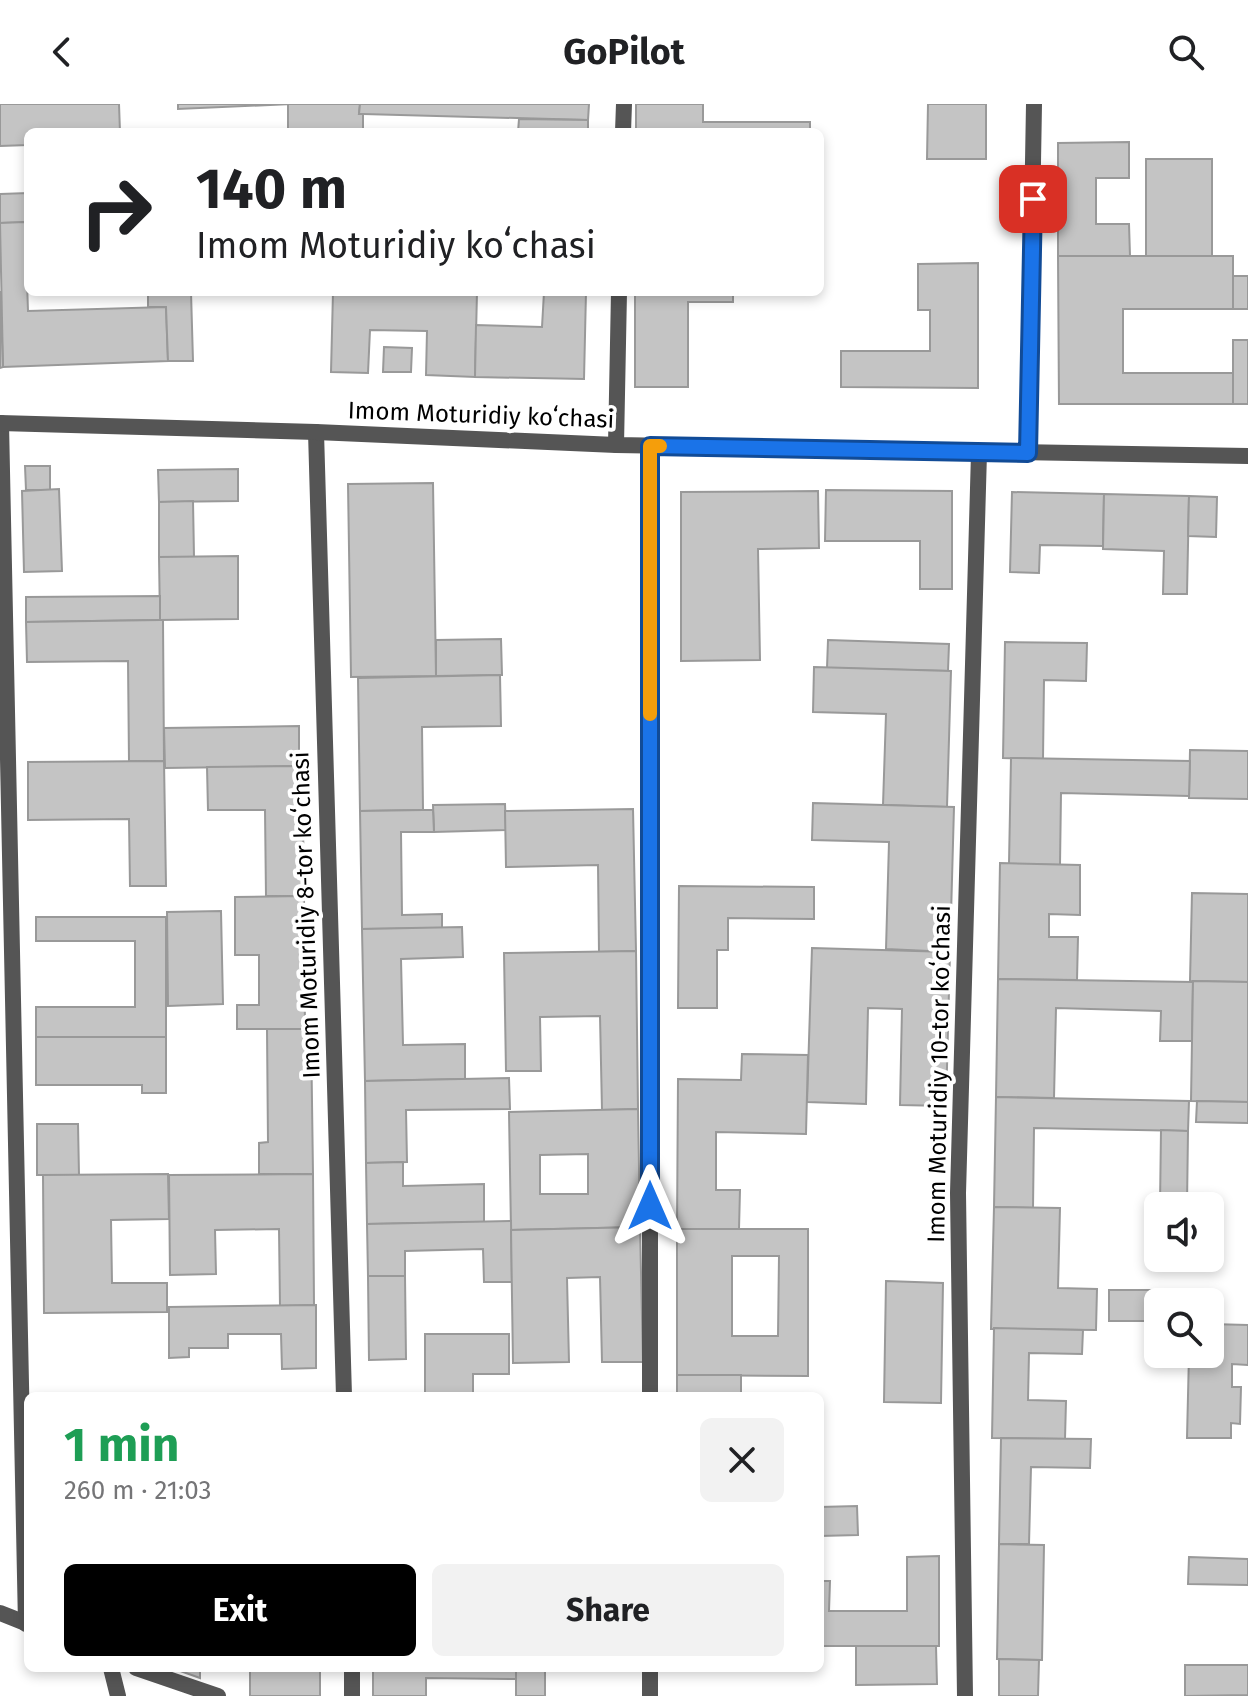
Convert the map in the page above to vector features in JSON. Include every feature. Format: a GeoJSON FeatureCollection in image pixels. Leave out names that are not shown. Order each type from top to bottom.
{"type":"FeatureCollection","features":[{"type":"Feature","properties":{"kind":"street"},"geometry":{"type":"LineString","coordinates":[[623,128],[624,104]]}},
{"type":"Feature","properties":{"kind":"street"},"geometry":{"type":"LineString","coordinates":[[1028,453],[1034,104]]}},
{"type":"Feature","properties":{"kind":"street"},"geometry":{"type":"LineString","coordinates":[[616,445],[619,296]]}},
{"type":"Feature","properties":{"kind":"street"},"geometry":{"type":"LineString","coordinates":[[0,423],[24,1491]]}},
{"type":"Feature","properties":{"kind":"street","name":"Imom Moturidiy koʻchasi"},"geometry":{"type":"LineString","coordinates":[[0,423],[650,446],[1248,456]]}},
{"type":"Feature","properties":{"kind":"street","name":"Imom Moturidiy 8-tor koʻchasi"},"geometry":{"type":"LineString","coordinates":[[316,432],[344,1392]]}},
{"type":"Feature","properties":{"kind":"street"},"geometry":{"type":"LineString","coordinates":[[650,446],[650,1392]]}},
{"type":"Feature","properties":{"kind":"street","name":"Imom Moturidiy 10-tor koʻchasi"},"geometry":{"type":"LineString","coordinates":[[965,1696],[958,1193],[979,453]]}},
{"type":"Feature","properties":{"kind":"street"},"geometry":{"type":"LineString","coordinates":[[0,1613],[24,1623]]}},
{"type":"Feature","properties":{"kind":"street"},"geometry":{"type":"LineString","coordinates":[[112,1672],[118,1696]]}},
{"type":"Feature","properties":{"kind":"street"},"geometry":{"type":"LineString","coordinates":[[148,1672],[218,1696]]}},
{"type":"Feature","properties":{"kind":"street"},"geometry":{"type":"LineString","coordinates":[[352,1672],[352,1696]]}},
{"type":"Feature","properties":{"kind":"street"},"geometry":{"type":"LineString","coordinates":[[650,1672],[650,1696]]}},
{"type":"Feature","properties":{"kind":"building"},"geometry":{"type":"Polygon","coordinates":[[[0,104],[119,104],[120,128],[24,128],[24,145],[0,146],[0,104]]]}},
{"type":"Feature","properties":{"kind":"building"},"geometry":{"type":"Polygon","coordinates":[[[178,104],[292,104],[178,109],[178,104]]]}},
{"type":"Feature","properties":{"kind":"building"},"geometry":{"type":"Polygon","coordinates":[[[288,104],[360,104],[359,114],[363,114],[363,128],[288,128],[288,104]]]}},
{"type":"Feature","properties":{"kind":"building"},"geometry":{"type":"Polygon","coordinates":[[[360,104],[589,104],[588,120],[359,114],[360,104]]]}},
{"type":"Feature","properties":{"kind":"building"},"geometry":{"type":"Polygon","coordinates":[[[636,104],[703,104],[703,122],[810,122],[810,128],[636,128],[636,104]]]}},
{"type":"Feature","properties":{"kind":"building"},"geometry":{"type":"Polygon","coordinates":[[[928,104],[986,104],[986,159],[927,159],[928,104]]]}},
{"type":"Feature","properties":{"kind":"building"},"geometry":{"type":"Polygon","coordinates":[[[519,119],[588,120],[588,128],[518,128],[519,119]]]}},
{"type":"Feature","properties":{"kind":"building"},"geometry":{"type":"Polygon","coordinates":[[[1129,142],[1129,178],[1096,178],[1096,224],[1129,224],[1130,256],[1058,256],[1058,143],[1129,142]]]}},
{"type":"Feature","properties":{"kind":"building"},"geometry":{"type":"Polygon","coordinates":[[[1146,159],[1212,159],[1212,256],[1146,256],[1146,159]]]}},
{"type":"Feature","properties":{"kind":"building"},"geometry":{"type":"Polygon","coordinates":[[[24,193],[24,222],[0,223],[0,194],[24,193]]]}},
{"type":"Feature","properties":{"kind":"building"},"geometry":{"type":"Polygon","coordinates":[[[24,222],[24,296],[27,296],[28,311],[166,307],[168,361],[3,367],[0,223],[24,222]]]}},
{"type":"Feature","properties":{"kind":"building"},"geometry":{"type":"Polygon","coordinates":[[[1058,256],[1233,256],[1233,309],[1123,309],[1123,373],[1233,373],[1233,404],[1059,404],[1058,256]]]}},
{"type":"Feature","properties":{"kind":"building"},"geometry":{"type":"Polygon","coordinates":[[[978,263],[978,388],[841,387],[841,351],[930,351],[930,310],[918,310],[918,264],[978,263]]]}},
{"type":"Feature","properties":{"kind":"building"},"geometry":{"type":"Polygon","coordinates":[[[1233,276],[1248,276],[1248,309],[1233,309],[1233,276]]]}},
{"type":"Feature","properties":{"kind":"building"},"geometry":{"type":"Polygon","coordinates":[[[0,291],[3,367],[0,368],[0,291]]]}},
{"type":"Feature","properties":{"kind":"building"},"geometry":{"type":"Polygon","coordinates":[[[148,296],[191,296],[193,361],[168,361],[166,307],[148,307],[148,296]]]}},
{"type":"Feature","properties":{"kind":"building"},"geometry":{"type":"Polygon","coordinates":[[[333,296],[477,296],[475,377],[426,375],[427,331],[370,330],[368,373],[331,372],[333,296]]]}},
{"type":"Feature","properties":{"kind":"building"},"geometry":{"type":"Polygon","coordinates":[[[544,296],[586,296],[584,379],[475,377],[476,325],[542,327],[544,296]]]}},
{"type":"Feature","properties":{"kind":"building"},"geometry":{"type":"Polygon","coordinates":[[[635,296],[733,296],[733,302],[688,302],[688,387],[635,387],[635,296]]]}},
{"type":"Feature","properties":{"kind":"building"},"geometry":{"type":"Polygon","coordinates":[[[1233,340],[1248,340],[1248,404],[1233,404],[1233,340]]]}},
{"type":"Feature","properties":{"kind":"building"},"geometry":{"type":"Polygon","coordinates":[[[384,347],[412,348],[411,372],[383,372],[384,347]]]}},
{"type":"Feature","properties":{"kind":"building"},"geometry":{"type":"Polygon","coordinates":[[[25,466],[50,466],[50,490],[26,490],[25,466]]]}},
{"type":"Feature","properties":{"kind":"building"},"geometry":{"type":"Polygon","coordinates":[[[238,469],[238,501],[159,502],[158,470],[238,469]]]}},
{"type":"Feature","properties":{"kind":"building"},"geometry":{"type":"Polygon","coordinates":[[[433,483],[436,676],[351,677],[348,484],[433,483]]]}},
{"type":"Feature","properties":{"kind":"building"},"geometry":{"type":"Polygon","coordinates":[[[59,489],[62,571],[24,572],[22,491],[59,489]]]}},
{"type":"Feature","properties":{"kind":"building"},"geometry":{"type":"Polygon","coordinates":[[[826,490],[952,491],[952,589],[920,589],[920,541],[825,541],[826,490]]]}},
{"type":"Feature","properties":{"kind":"building"},"geometry":{"type":"Polygon","coordinates":[[[818,491],[819,548],[758,549],[760,660],[681,661],[681,492],[818,491]]]}},
{"type":"Feature","properties":{"kind":"building"},"geometry":{"type":"Polygon","coordinates":[[[1012,492],[1104,494],[1103,546],[1040,545],[1039,573],[1010,572],[1012,492]]]}},
{"type":"Feature","properties":{"kind":"building"},"geometry":{"type":"Polygon","coordinates":[[[1104,494],[1189,496],[1187,594],[1163,594],[1164,551],[1103,549],[1104,494]]]}},
{"type":"Feature","properties":{"kind":"building"},"geometry":{"type":"Polygon","coordinates":[[[1189,496],[1217,497],[1216,537],[1188,536],[1189,496]]]}},
{"type":"Feature","properties":{"kind":"building"},"geometry":{"type":"Polygon","coordinates":[[[193,501],[194,557],[159,557],[159,502],[193,501]]]}},
{"type":"Feature","properties":{"kind":"building"},"geometry":{"type":"Polygon","coordinates":[[[238,556],[238,619],[160,620],[159,557],[238,556]]]}},
{"type":"Feature","properties":{"kind":"building"},"geometry":{"type":"Polygon","coordinates":[[[160,596],[160,620],[26,622],[26,597],[160,596]]]}},
{"type":"Feature","properties":{"kind":"building"},"geometry":{"type":"Polygon","coordinates":[[[163,620],[164,761],[129,761],[128,661],[27,662],[26,622],[163,620]]]}},
{"type":"Feature","properties":{"kind":"building"},"geometry":{"type":"Polygon","coordinates":[[[501,639],[502,675],[436,676],[436,640],[501,639]]]}},
{"type":"Feature","properties":{"kind":"building"},"geometry":{"type":"Polygon","coordinates":[[[828,640],[949,644],[948,671],[827,668],[828,640]]]}},
{"type":"Feature","properties":{"kind":"building"},"geometry":{"type":"Polygon","coordinates":[[[1005,642],[1087,643],[1086,681],[1044,680],[1043,759],[1003,758],[1005,642]]]}},
{"type":"Feature","properties":{"kind":"building"},"geometry":{"type":"Polygon","coordinates":[[[814,667],[951,671],[947,807],[883,805],[886,714],[813,712],[814,667]]]}},
{"type":"Feature","properties":{"kind":"building"},"geometry":{"type":"Polygon","coordinates":[[[500,675],[501,726],[422,727],[423,810],[360,811],[358,678],[500,675]]]}},
{"type":"Feature","properties":{"kind":"building"},"geometry":{"type":"Polygon","coordinates":[[[299,726],[299,766],[165,768],[164,728],[299,726]]]}},
{"type":"Feature","properties":{"kind":"building"},"geometry":{"type":"Polygon","coordinates":[[[1190,750],[1248,751],[1248,799],[1189,798],[1190,750]]]}},
{"type":"Feature","properties":{"kind":"building"},"geometry":{"type":"Polygon","coordinates":[[[1011,758],[1190,761],[1189,796],[1061,793],[1060,865],[1009,864],[1011,758]]]}},
{"type":"Feature","properties":{"kind":"building"},"geometry":{"type":"Polygon","coordinates":[[[164,761],[166,886],[130,886],[129,819],[28,820],[28,762],[164,761]]]}},
{"type":"Feature","properties":{"kind":"building"},"geometry":{"type":"Polygon","coordinates":[[[299,766],[304,896],[266,896],[265,810],[208,810],[207,767],[299,766]]]}},
{"type":"Feature","properties":{"kind":"building"},"geometry":{"type":"Polygon","coordinates":[[[813,803],[954,807],[950,952],[886,949],[889,842],[812,840],[813,803]]]}},
{"type":"Feature","properties":{"kind":"building"},"geometry":{"type":"Polygon","coordinates":[[[505,804],[506,830],[434,832],[433,805],[505,804]]]}},
{"type":"Feature","properties":{"kind":"building"},"geometry":{"type":"Polygon","coordinates":[[[633,809],[636,951],[599,952],[598,865],[506,867],[505,811],[633,809]]]}},
{"type":"Feature","properties":{"kind":"building"},"geometry":{"type":"Polygon","coordinates":[[[433,810],[434,832],[401,832],[402,915],[442,914],[442,928],[362,929],[360,811],[433,810]]]}},
{"type":"Feature","properties":{"kind":"building"},"geometry":{"type":"Polygon","coordinates":[[[1000,863],[1080,865],[1080,915],[1049,914],[1049,937],[1078,937],[1077,980],[998,979],[1000,863]]]}},
{"type":"Feature","properties":{"kind":"building"},"geometry":{"type":"Polygon","coordinates":[[[679,886],[814,887],[814,919],[728,918],[728,950],[717,950],[717,1008],[678,1008],[679,886]]]}},
{"type":"Feature","properties":{"kind":"building"},"geometry":{"type":"Polygon","coordinates":[[[1192,893],[1248,894],[1248,982],[1190,981],[1192,893]]]}},
{"type":"Feature","properties":{"kind":"building"},"geometry":{"type":"Polygon","coordinates":[[[304,896],[305,1029],[237,1029],[237,1005],[259,1005],[259,955],[235,955],[235,897],[304,896]]]}},
{"type":"Feature","properties":{"kind":"building"},"geometry":{"type":"Polygon","coordinates":[[[221,911],[223,1004],[168,1006],[167,912],[221,911]]]}},
{"type":"Feature","properties":{"kind":"building"},"geometry":{"type":"Polygon","coordinates":[[[36,917],[166,917],[166,1037],[36,1037],[36,1007],[135,1007],[135,941],[36,941],[36,917]]]}},
{"type":"Feature","properties":{"kind":"building"},"geometry":{"type":"Polygon","coordinates":[[[462,927],[463,957],[401,959],[403,1045],[465,1044],[465,1079],[365,1081],[362,929],[462,927]]]}},
{"type":"Feature","properties":{"kind":"building"},"geometry":{"type":"Polygon","coordinates":[[[812,948],[950,952],[946,1106],[900,1105],[902,1009],[868,1008],[866,1104],[807,1102],[812,948]]]}},
{"type":"Feature","properties":{"kind":"building"},"geometry":{"type":"Polygon","coordinates":[[[636,951],[638,1109],[602,1110],[600,1016],[540,1017],[541,1071],[506,1071],[504,953],[636,951]]]}},
{"type":"Feature","properties":{"kind":"building"},"geometry":{"type":"Polygon","coordinates":[[[998,979],[1193,982],[1192,1041],[1160,1041],[1161,1011],[1056,1008],[1054,1098],[996,1097],[998,979]]]}},
{"type":"Feature","properties":{"kind":"building"},"geometry":{"type":"Polygon","coordinates":[[[1193,981],[1248,982],[1248,1102],[1191,1101],[1193,981]]]}},
{"type":"Feature","properties":{"kind":"building"},"geometry":{"type":"Polygon","coordinates":[[[267,1029],[311,1029],[313,1174],[259,1174],[259,1143],[268,1142],[267,1029]]]}},
{"type":"Feature","properties":{"kind":"building"},"geometry":{"type":"Polygon","coordinates":[[[36,1037],[166,1037],[166,1093],[142,1093],[142,1085],[36,1085],[36,1037]]]}},
{"type":"Feature","properties":{"kind":"building"},"geometry":{"type":"Polygon","coordinates":[[[742,1054],[808,1055],[806,1134],[716,1132],[716,1190],[740,1190],[739,1229],[677,1229],[678,1079],[741,1080],[742,1054]]]}},
{"type":"Feature","properties":{"kind":"building"},"geometry":{"type":"Polygon","coordinates":[[[509,1078],[510,1109],[406,1110],[407,1162],[366,1163],[365,1081],[509,1078]]]}},
{"type":"Feature","properties":{"kind":"building"},"geometry":{"type":"Polygon","coordinates":[[[996,1097],[1189,1101],[1188,1131],[1034,1128],[1033,1208],[994,1207],[996,1097]]]}},
{"type":"Feature","properties":{"kind":"building"},"geometry":{"type":"Polygon","coordinates":[[[1197,1101],[1248,1102],[1248,1123],[1196,1122],[1197,1101]]]}},
{"type":"Feature","properties":{"kind":"building"},"geometry":{"type":"Polygon","coordinates":[[[638,1109],[640,1227],[511,1230],[509,1112],[638,1109]],[[588,1154],[540,1155],[540,1194],[588,1194],[588,1154]]]}},
{"type":"Feature","properties":{"kind":"building"},"geometry":{"type":"Polygon","coordinates":[[[37,1124],[78,1124],[79,1175],[37,1175],[37,1124]]]}},
{"type":"Feature","properties":{"kind":"building"},"geometry":{"type":"Polygon","coordinates":[[[1161,1130],[1188,1131],[1187,1192],[1160,1192],[1161,1130]]]}},
{"type":"Feature","properties":{"kind":"building"},"geometry":{"type":"Polygon","coordinates":[[[403,1162],[403,1186],[484,1184],[484,1222],[367,1224],[366,1163],[403,1162]]]}},
{"type":"Feature","properties":{"kind":"building"},"geometry":{"type":"Polygon","coordinates":[[[168,1174],[169,1219],[111,1220],[112,1283],[167,1283],[167,1312],[44,1313],[43,1175],[168,1174]]]}},
{"type":"Feature","properties":{"kind":"building"},"geometry":{"type":"Polygon","coordinates":[[[313,1174],[314,1305],[280,1306],[279,1229],[215,1230],[216,1274],[170,1275],[169,1175],[313,1174]]]}},
{"type":"Feature","properties":{"kind":"building"},"geometry":{"type":"Polygon","coordinates":[[[994,1207],[1060,1208],[1058,1288],[1097,1289],[1096,1330],[991,1329],[994,1207]]]}},
{"type":"Feature","properties":{"kind":"building"},"geometry":{"type":"Polygon","coordinates":[[[511,1221],[512,1282],[484,1282],[483,1249],[405,1251],[405,1276],[368,1276],[367,1224],[511,1221]]]}},
{"type":"Feature","properties":{"kind":"building"},"geometry":{"type":"Polygon","coordinates":[[[640,1227],[643,1362],[602,1362],[600,1277],[567,1278],[569,1362],[513,1363],[511,1230],[640,1227]]]}},
{"type":"Feature","properties":{"kind":"building"},"geometry":{"type":"Polygon","coordinates":[[[677,1229],[808,1229],[808,1376],[677,1375],[677,1229]],[[732,1256],[732,1336],[778,1336],[779,1256],[732,1256]]]}},
{"type":"Feature","properties":{"kind":"building"},"geometry":{"type":"Polygon","coordinates":[[[368,1276],[405,1276],[406,1359],[369,1360],[368,1276]]]}},
{"type":"Feature","properties":{"kind":"building"},"geometry":{"type":"Polygon","coordinates":[[[886,1281],[943,1283],[941,1403],[884,1402],[886,1281]]]}},
{"type":"Feature","properties":{"kind":"building"},"geometry":{"type":"Polygon","coordinates":[[[1109,1290],[1144,1290],[1144,1321],[1109,1321],[1109,1290]]]}},
{"type":"Feature","properties":{"kind":"building"},"geometry":{"type":"Polygon","coordinates":[[[316,1305],[316,1368],[282,1369],[281,1334],[228,1334],[228,1348],[189,1348],[189,1357],[169,1358],[169,1307],[316,1305]]]}},
{"type":"Feature","properties":{"kind":"building"},"geometry":{"type":"Polygon","coordinates":[[[1224,1324],[1248,1325],[1248,1365],[1232,1364],[1232,1387],[1241,1387],[1240,1424],[1231,1423],[1231,1438],[1187,1438],[1189,1368],[1224,1368],[1224,1324]]]}},
{"type":"Feature","properties":{"kind":"building"},"geometry":{"type":"Polygon","coordinates":[[[994,1328],[1083,1330],[1082,1354],[1029,1353],[1028,1400],[1066,1401],[1065,1439],[992,1438],[994,1328]]]}},
{"type":"Feature","properties":{"kind":"building"},"geometry":{"type":"Polygon","coordinates":[[[425,1334],[509,1334],[509,1374],[473,1374],[473,1392],[425,1392],[425,1334]]]}},
{"type":"Feature","properties":{"kind":"building"},"geometry":{"type":"Polygon","coordinates":[[[677,1375],[741,1375],[741,1392],[677,1392],[677,1375]]]}},
{"type":"Feature","properties":{"kind":"building"},"geometry":{"type":"Polygon","coordinates":[[[1001,1438],[1091,1439],[1090,1468],[1031,1467],[1029,1544],[999,1544],[1001,1438]]]}},
{"type":"Feature","properties":{"kind":"building"},"geometry":{"type":"Polygon","coordinates":[[[857,1506],[858,1535],[824,1536],[824,1507],[857,1506]]]}},
{"type":"Feature","properties":{"kind":"building"},"geometry":{"type":"Polygon","coordinates":[[[999,1544],[1044,1545],[1042,1660],[997,1659],[999,1544]]]}},
{"type":"Feature","properties":{"kind":"building"},"geometry":{"type":"Polygon","coordinates":[[[939,1556],[939,1646],[824,1646],[824,1581],[830,1581],[829,1611],[907,1611],[907,1557],[939,1556]]]}},
{"type":"Feature","properties":{"kind":"building"},"geometry":{"type":"Polygon","coordinates":[[[1189,1557],[1248,1559],[1248,1585],[1188,1584],[1189,1557]]]}},
{"type":"Feature","properties":{"kind":"building"},"geometry":{"type":"Polygon","coordinates":[[[856,1646],[936,1646],[937,1684],[856,1685],[856,1646]]]}},
{"type":"Feature","properties":{"kind":"building"},"geometry":{"type":"Polygon","coordinates":[[[999,1659],[1039,1660],[1038,1696],[999,1696],[999,1659]]]}},
{"type":"Feature","properties":{"kind":"building"},"geometry":{"type":"Polygon","coordinates":[[[1185,1665],[1248,1665],[1248,1695],[1185,1696],[1185,1665]]]}},
{"type":"Feature","properties":{"kind":"building"},"geometry":{"type":"Polygon","coordinates":[[[183,1672],[200,1672],[200,1678],[183,1672]]]}},
{"type":"Feature","properties":{"kind":"building"},"geometry":{"type":"Polygon","coordinates":[[[250,1672],[320,1672],[320,1696],[250,1696],[250,1672]]]}},
{"type":"Feature","properties":{"kind":"building"},"geometry":{"type":"Polygon","coordinates":[[[373,1672],[516,1672],[516,1679],[426,1678],[426,1696],[373,1696],[373,1672]]]}},
{"type":"Feature","properties":{"kind":"building"},"geometry":{"type":"Polygon","coordinates":[[[516,1672],[545,1672],[545,1696],[516,1696],[516,1672]]]}},
{"type":"Feature","properties":{"kind":"slow traffic"},"geometry":{"type":"LineString","coordinates":[[650,714],[650,446],[660,446]]}},
{"type":"Feature","properties":{"kind":"route"},"geometry":{"type":"LineString","coordinates":[[650,1206],[650,446],[1028,453],[1033,199]]}}]}
